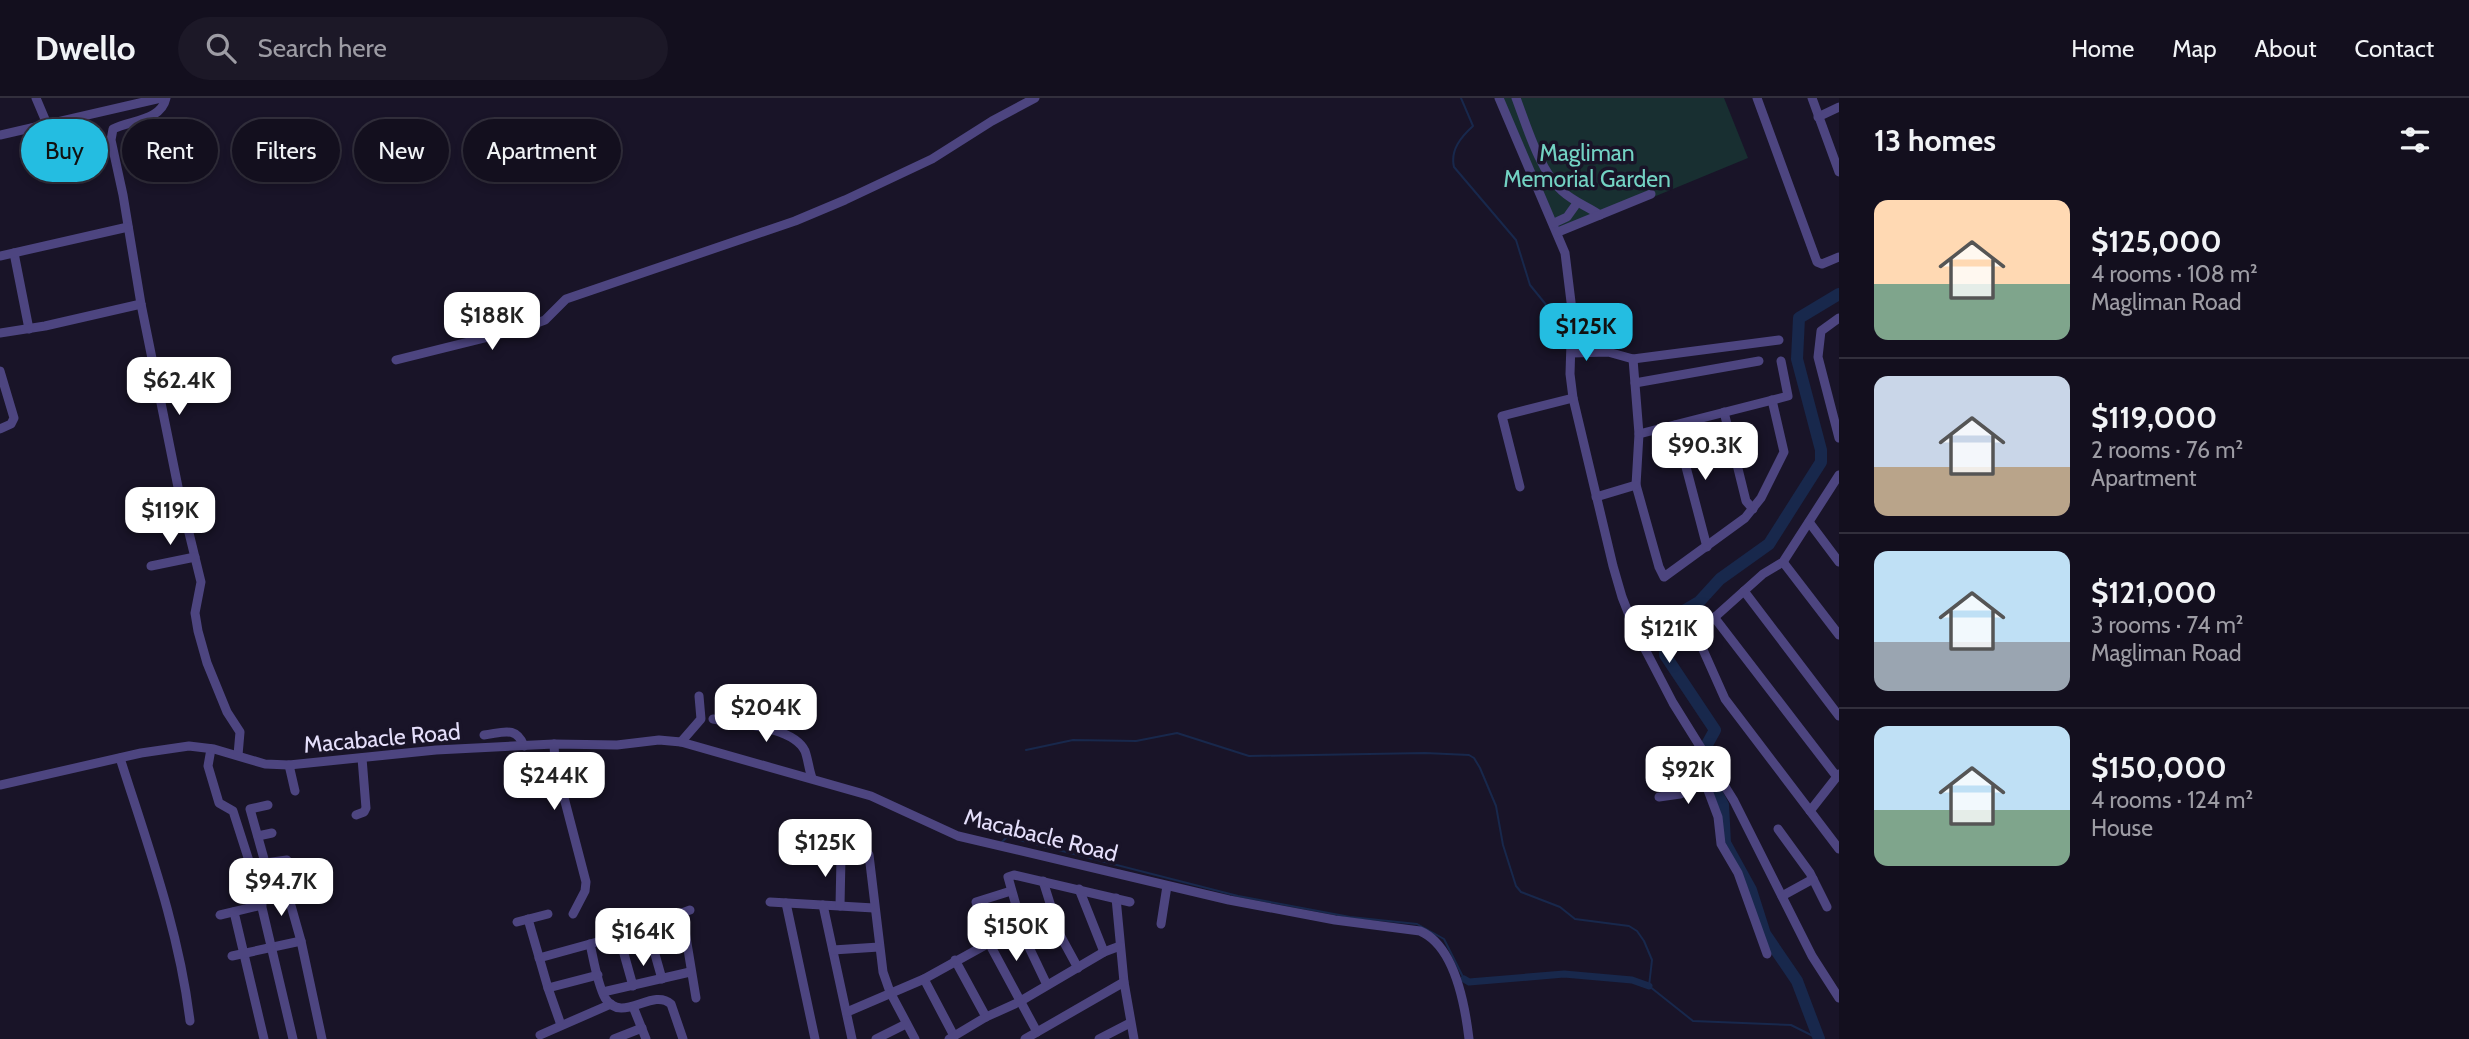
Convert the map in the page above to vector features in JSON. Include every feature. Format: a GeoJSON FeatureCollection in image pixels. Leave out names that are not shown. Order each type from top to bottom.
{"type":"FeatureCollection","features":[{"type":"Feature","properties":{"kind":"street"},"geometry":{"type":"LineString","coordinates":[[36,98],[45,119]]}},
{"type":"Feature","properties":{"kind":"street"},"geometry":{"type":"LineString","coordinates":[[69,119],[163,98],[164,106],[159,113],[117,127],[111,132],[113,152],[141,304],[201,582],[195,614],[198,631],[222,700],[240,732],[238,755]]}},
{"type":"Feature","properties":{"kind":"street"},"geometry":{"type":"LineString","coordinates":[[396,360],[521,329],[545,320],[566,299],[808,215],[932,159],[992,121],[1035,98]]}},
{"type":"Feature","properties":{"kind":"street"},"geometry":{"type":"LineString","coordinates":[[1499,98],[1565,253],[1570,288],[1570,384],[1622,597],[1630,619],[1673,703],[1704,752],[1712,782],[1721,844],[1738,873],[1767,954]]}},
{"type":"Feature","properties":{"kind":"street"},"geometry":{"type":"LineString","coordinates":[[1516,98],[1549,176],[1577,203],[1600,215]]}},
{"type":"Feature","properties":{"kind":"street"},"geometry":{"type":"LineString","coordinates":[[1757,98],[1817,262],[1822,264],[1839,257]]}},
{"type":"Feature","properties":{"kind":"street"},"geometry":{"type":"LineString","coordinates":[[1812,98],[1839,172]]}},
{"type":"Feature","properties":{"kind":"street"},"geometry":{"type":"LineString","coordinates":[[1818,117],[1839,107]]}},
{"type":"Feature","properties":{"kind":"street"},"geometry":{"type":"LineString","coordinates":[[0,135],[21,130]]}},
{"type":"Feature","properties":{"kind":"street"},"geometry":{"type":"LineString","coordinates":[[1556,227],[1600,215],[1651,194]]}},
{"type":"Feature","properties":{"kind":"street"},"geometry":{"type":"LineString","coordinates":[[1556,227],[1577,203]]}},
{"type":"Feature","properties":{"kind":"street"},"geometry":{"type":"LineString","coordinates":[[0,256],[128,227]]}},
{"type":"Feature","properties":{"kind":"street"},"geometry":{"type":"LineString","coordinates":[[13,253],[29,329]]}},
{"type":"Feature","properties":{"kind":"street"},"geometry":{"type":"LineString","coordinates":[[0,333],[141,304]]}},
{"type":"Feature","properties":{"kind":"street"},"geometry":{"type":"LineString","coordinates":[[1839,318],[1821,331],[1818,353],[1839,438]]}},
{"type":"Feature","properties":{"kind":"street"},"geometry":{"type":"LineString","coordinates":[[1572,353],[1608,352],[1633,359],[1779,340]]}},
{"type":"Feature","properties":{"kind":"street"},"geometry":{"type":"LineString","coordinates":[[1633,359],[1639,433],[1636,485],[1662,576],[1668,576],[1745,518],[1753,509],[1784,452],[1772,401]]}},
{"type":"Feature","properties":{"kind":"street"},"geometry":{"type":"LineString","coordinates":[[1635,383],[1759,361]]}},
{"type":"Feature","properties":{"kind":"street"},"geometry":{"type":"LineString","coordinates":[[1639,433],[1788,396],[1781,361]]}},
{"type":"Feature","properties":{"kind":"street"},"geometry":{"type":"LineString","coordinates":[[0,371],[14,418],[11,424],[0,429]]}},
{"type":"Feature","properties":{"kind":"street"},"geometry":{"type":"LineString","coordinates":[[1520,487],[1502,416],[1573,398]]}},
{"type":"Feature","properties":{"kind":"street"},"geometry":{"type":"LineString","coordinates":[[1724,412],[1746,501],[1753,509]]}},
{"type":"Feature","properties":{"kind":"street"},"geometry":{"type":"LineString","coordinates":[[1675,425],[1707,547]]}},
{"type":"Feature","properties":{"kind":"street"},"geometry":{"type":"LineString","coordinates":[[1839,475],[1783,562],[1763,574],[1696,634],[1725,699],[1839,849]]}},
{"type":"Feature","properties":{"kind":"street"},"geometry":{"type":"LineString","coordinates":[[1596,497],[1636,485]]}},
{"type":"Feature","properties":{"kind":"street"},"geometry":{"type":"LineString","coordinates":[[1832,487],[1839,497]]}},
{"type":"Feature","properties":{"kind":"street"},"geometry":{"type":"LineString","coordinates":[[1809,522],[1839,562]]}},
{"type":"Feature","properties":{"kind":"street"},"geometry":{"type":"LineString","coordinates":[[151,566],[195,557]]}},
{"type":"Feature","properties":{"kind":"street"},"geometry":{"type":"LineString","coordinates":[[1783,562],[1839,635]]}},
{"type":"Feature","properties":{"kind":"street"},"geometry":{"type":"LineString","coordinates":[[1744,591],[1839,716]]}},
{"type":"Feature","properties":{"kind":"street"},"geometry":{"type":"LineString","coordinates":[[1714,617],[1838,776],[1810,811]]}},
{"type":"Feature","properties":{"kind":"street"},"geometry":{"type":"LineString","coordinates":[[681,742],[701,719],[699,696]]}},
{"type":"Feature","properties":{"kind":"street"},"geometry":{"type":"LineString","coordinates":[[713,719],[783,732],[797,741],[805,751],[812,778]]}},
{"type":"Feature","properties":{"kind":"street"},"geometry":{"type":"LineString","coordinates":[[484,735],[514,732],[520,736],[524,746]]}},
{"type":"Feature","properties":{"kind":"street","name":"Macabacle Road"},"geometry":{"type":"LineString","coordinates":[[0,785],[176,747],[211,749],[265,764],[289,765],[436,750],[554,744],[617,745],[659,740],[681,742],[871,796],[958,836],[1229,900],[1322,918],[1413,929],[1428,934],[1440,946],[1461,988],[1469,1039]]}},
{"type":"Feature","properties":{"kind":"street"},"geometry":{"type":"LineString","coordinates":[[554,744],[555,763],[586,882],[573,914]]}},
{"type":"Feature","properties":{"kind":"street"},"geometry":{"type":"LineString","coordinates":[[211,749],[208,766],[219,803],[233,811],[250,864]]}},
{"type":"Feature","properties":{"kind":"street"},"geometry":{"type":"LineString","coordinates":[[120,758],[174,929],[190,1021]]}},
{"type":"Feature","properties":{"kind":"street"},"geometry":{"type":"LineString","coordinates":[[356,815],[366,808],[362,758]]}},
{"type":"Feature","properties":{"kind":"street"},"geometry":{"type":"LineString","coordinates":[[289,765],[295,791]]}},
{"type":"Feature","properties":{"kind":"street"},"geometry":{"type":"LineString","coordinates":[[1659,797],[1712,782]]}},
{"type":"Feature","properties":{"kind":"street"},"geometry":{"type":"LineString","coordinates":[[1712,782],[1782,896],[1812,956],[1839,998]]}},
{"type":"Feature","properties":{"kind":"street"},"geometry":{"type":"LineString","coordinates":[[268,805],[250,808],[273,891]]}},
{"type":"Feature","properties":{"kind":"street"},"geometry":{"type":"LineString","coordinates":[[1778,829],[1813,879],[1827,907]]}},
{"type":"Feature","properties":{"kind":"street"},"geometry":{"type":"LineString","coordinates":[[1832,840],[1839,832]]}},
{"type":"Feature","properties":{"kind":"street"},"geometry":{"type":"LineString","coordinates":[[258,836],[272,833]]}},
{"type":"Feature","properties":{"kind":"street"},"geometry":{"type":"LineString","coordinates":[[840,906],[841,857],[869,855],[883,972],[890,992],[915,1039]]}},
{"type":"Feature","properties":{"kind":"street"},"geometry":{"type":"LineString","coordinates":[[265,863],[287,860]]}},
{"type":"Feature","properties":{"kind":"street"},"geometry":{"type":"LineString","coordinates":[[1047,985],[1026,941],[1008,877],[1011,874],[1130,902]]}},
{"type":"Feature","properties":{"kind":"street"},"geometry":{"type":"LineString","coordinates":[[1782,896],[1813,879]]}},
{"type":"Feature","properties":{"kind":"street"},"geometry":{"type":"LineString","coordinates":[[1043,881],[1060,935],[1078,968]]}},
{"type":"Feature","properties":{"kind":"street"},"geometry":{"type":"LineString","coordinates":[[1161,924],[1167,886]]}},
{"type":"Feature","properties":{"kind":"street"},"geometry":{"type":"LineString","coordinates":[[293,1039],[259,895],[286,888],[301,941],[322,1039]]}},
{"type":"Feature","properties":{"kind":"street"},"geometry":{"type":"LineString","coordinates":[[1079,890],[1104,952]]}},
{"type":"Feature","properties":{"kind":"street"},"geometry":{"type":"LineString","coordinates":[[1011,891],[976,902],[989,943],[1037,1032]]}},
{"type":"Feature","properties":{"kind":"street"},"geometry":{"type":"LineString","coordinates":[[1116,898],[1124,982],[1134,1039]]}},
{"type":"Feature","properties":{"kind":"street"},"geometry":{"type":"LineString","coordinates":[[770,902],[874,908]]}},
{"type":"Feature","properties":{"kind":"street"},"geometry":{"type":"LineString","coordinates":[[786,903],[815,1039]]}},
{"type":"Feature","properties":{"kind":"street"},"geometry":{"type":"LineString","coordinates":[[220,915],[262,905]]}},
{"type":"Feature","properties":{"kind":"street"},"geometry":{"type":"LineString","coordinates":[[823,905],[852,1039]]}},
{"type":"Feature","properties":{"kind":"street"},"geometry":{"type":"LineString","coordinates":[[234,912],[264,1039]]}},
{"type":"Feature","properties":{"kind":"street"},"geometry":{"type":"LineString","coordinates":[[540,958],[620,936],[686,912],[690,972],[696,998]]}},
{"type":"Feature","properties":{"kind":"street"},"geometry":{"type":"LineString","coordinates":[[517,922],[548,914]]}},
{"type":"Feature","properties":{"kind":"street"},"geometry":{"type":"LineString","coordinates":[[528,919],[561,1025]]}},
{"type":"Feature","properties":{"kind":"street"},"geometry":{"type":"LineString","coordinates":[[647,926],[662,979]]}},
{"type":"Feature","properties":{"kind":"street"},"geometry":{"type":"LineString","coordinates":[[620,936],[632,986]]}},
{"type":"Feature","properties":{"kind":"street"},"geometry":{"type":"LineString","coordinates":[[232,956],[301,941]]}},
{"type":"Feature","properties":{"kind":"street"},"geometry":{"type":"LineString","coordinates":[[847,1012],[924,979],[989,943]]}},
{"type":"Feature","properties":{"kind":"street"},"geometry":{"type":"LineString","coordinates":[[590,944],[603,992],[611,1004]]}},
{"type":"Feature","properties":{"kind":"street"},"geometry":{"type":"LineString","coordinates":[[924,979],[951,1038],[1104,952],[1120,946]]}},
{"type":"Feature","properties":{"kind":"street"},"geometry":{"type":"LineString","coordinates":[[833,950],[879,947]]}},
{"type":"Feature","properties":{"kind":"street"},"geometry":{"type":"LineString","coordinates":[[955,960],[986,1017]]}},
{"type":"Feature","properties":{"kind":"street"},"geometry":{"type":"LineString","coordinates":[[603,992],[690,972]]}},
{"type":"Feature","properties":{"kind":"street"},"geometry":{"type":"LineString","coordinates":[[548,988],[598,975]]}},
{"type":"Feature","properties":{"kind":"street"},"geometry":{"type":"LineString","coordinates":[[1025,1039],[1124,982]]}},
{"type":"Feature","properties":{"kind":"street"},"geometry":{"type":"LineString","coordinates":[[540,1035],[611,1004],[625,1008],[660,998],[671,1003],[683,1039]]}},
{"type":"Feature","properties":{"kind":"street"},"geometry":{"type":"LineString","coordinates":[[634,1009],[646,1039]]}},
{"type":"Feature","properties":{"kind":"street"},"geometry":{"type":"LineString","coordinates":[[1099,1039],[1130,1023]]}},
{"type":"Feature","properties":{"kind":"street"},"geometry":{"type":"LineString","coordinates":[[876,1039],[906,1024]]}},
{"type":"Feature","properties":{"kind":"street"},"geometry":{"type":"LineString","coordinates":[[614,1039],[642,1028]]}},
{"type":"Feature","properties":{"kind":"green space","name":"Magliman Memorial Garden"},"geometry":{"type":"Polygon","coordinates":[[[1499,98],[1724,98],[1748,158],[1559,236],[1499,98]]]}},
{"type":"Feature","properties":{"kind":"waterway"},"geometry":{"type":"LineString","coordinates":[[1461,98],[1473,126],[1458,144],[1454,167],[1516,240],[1530,285],[1552,312]]}},
{"type":"Feature","properties":{"kind":"waterway"},"geometry":{"type":"LineString","coordinates":[[1819,1039],[1797,981],[1765,934],[1751,890],[1725,843],[1723,805],[1699,759],[1715,730],[1665,655],[1665,631],[1670,619],[1699,602],[1720,579],[1769,544],[1821,462],[1821,450],[1797,359],[1799,318],[1839,294]]}},
{"type":"Feature","properties":{"kind":"waterway"},"geometry":{"type":"LineString","coordinates":[[1026,750],[1073,740],[1136,741],[1177,733],[1249,756],[1425,753],[1469,755],[1480,768],[1496,806],[1503,845],[1516,886],[1521,892],[1560,907],[1575,919],[1629,926],[1637,931],[1652,960],[1649,986],[1693,1021],[1791,1025],[1819,1039]]}},
{"type":"Feature","properties":{"kind":"waterway"},"geometry":{"type":"LineString","coordinates":[[1001,843],[1007,837],[1238,896],[1350,917],[1417,924],[1444,939],[1464,979]]}},
{"type":"Feature","properties":{"kind":"waterway"},"geometry":{"type":"LineString","coordinates":[[1564,974],[1591,978]]}},
{"type":"Feature","properties":{"kind":"waterway"},"geometry":{"type":"LineString","coordinates":[[1464,979],[1469,982],[1564,974],[1632,980],[1649,986]]}}]}
